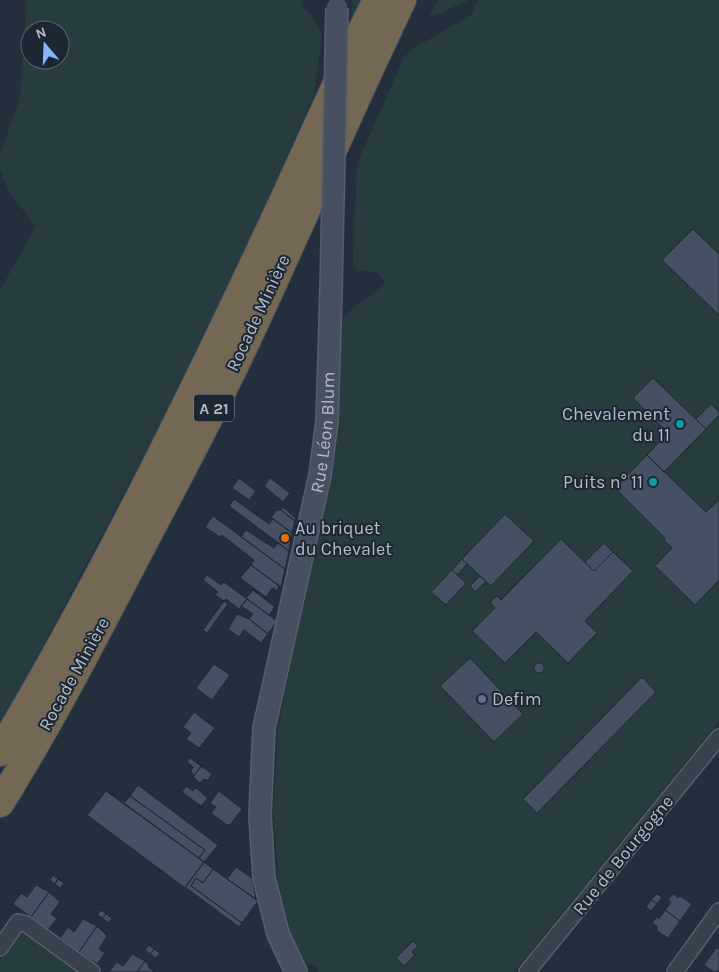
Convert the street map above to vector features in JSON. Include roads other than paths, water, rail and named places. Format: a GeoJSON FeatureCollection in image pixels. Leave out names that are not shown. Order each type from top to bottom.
{"type":"FeatureCollection","features":[{"type":"Feature","properties":{"kind":"highway","name":"Rocade Minière"},"geometry":{"type":"LineString","coordinates":[[0,752],[147,484],[275,220],[338,77],[377,0]]}},
{"type":"Feature","properties":{"kind":"highway","name":"Rocade Minière"},"geometry":{"type":"LineString","coordinates":[[0,803],[29,757],[63,692],[95,638],[201,436],[360,87],[402,0]]}},
{"type":"Feature","properties":{"kind":"street","name":"Rue Léon Blum"},"geometry":{"type":"LineString","coordinates":[[296,972],[278,934],[264,878],[260,815],[264,728],[320,475],[327,421],[336,4]]}},
{"type":"Feature","properties":{"kind":"street","name":"Rue de Bourgogne"},"geometry":{"type":"LineString","coordinates":[[527,972],[719,737]]}},
{"type":"Feature","properties":{"kind":"street"},"geometry":{"type":"LineString","coordinates":[[675,972],[719,911]]}},
{"type":"Feature","properties":{"kind":"street"},"geometry":{"type":"LineString","coordinates":[[0,948],[18,922],[26,924],[92,972]]}},
{"type":"Feature","properties":{"kind":"place","name":"Chevalement du 11"},"geometry":{"type":"Point","coordinates":[680,424]}},
{"type":"Feature","properties":{"kind":"place","name":"Puits n° 11"},"geometry":{"type":"Point","coordinates":[653,482]}},
{"type":"Feature","properties":{"kind":"place","name":"Au briquet du Chevalet"},"geometry":{"type":"Point","coordinates":[285,538]}},
{"type":"Feature","properties":{"kind":"place","name":"Defim"},"geometry":{"type":"Point","coordinates":[482,699]}}]}
